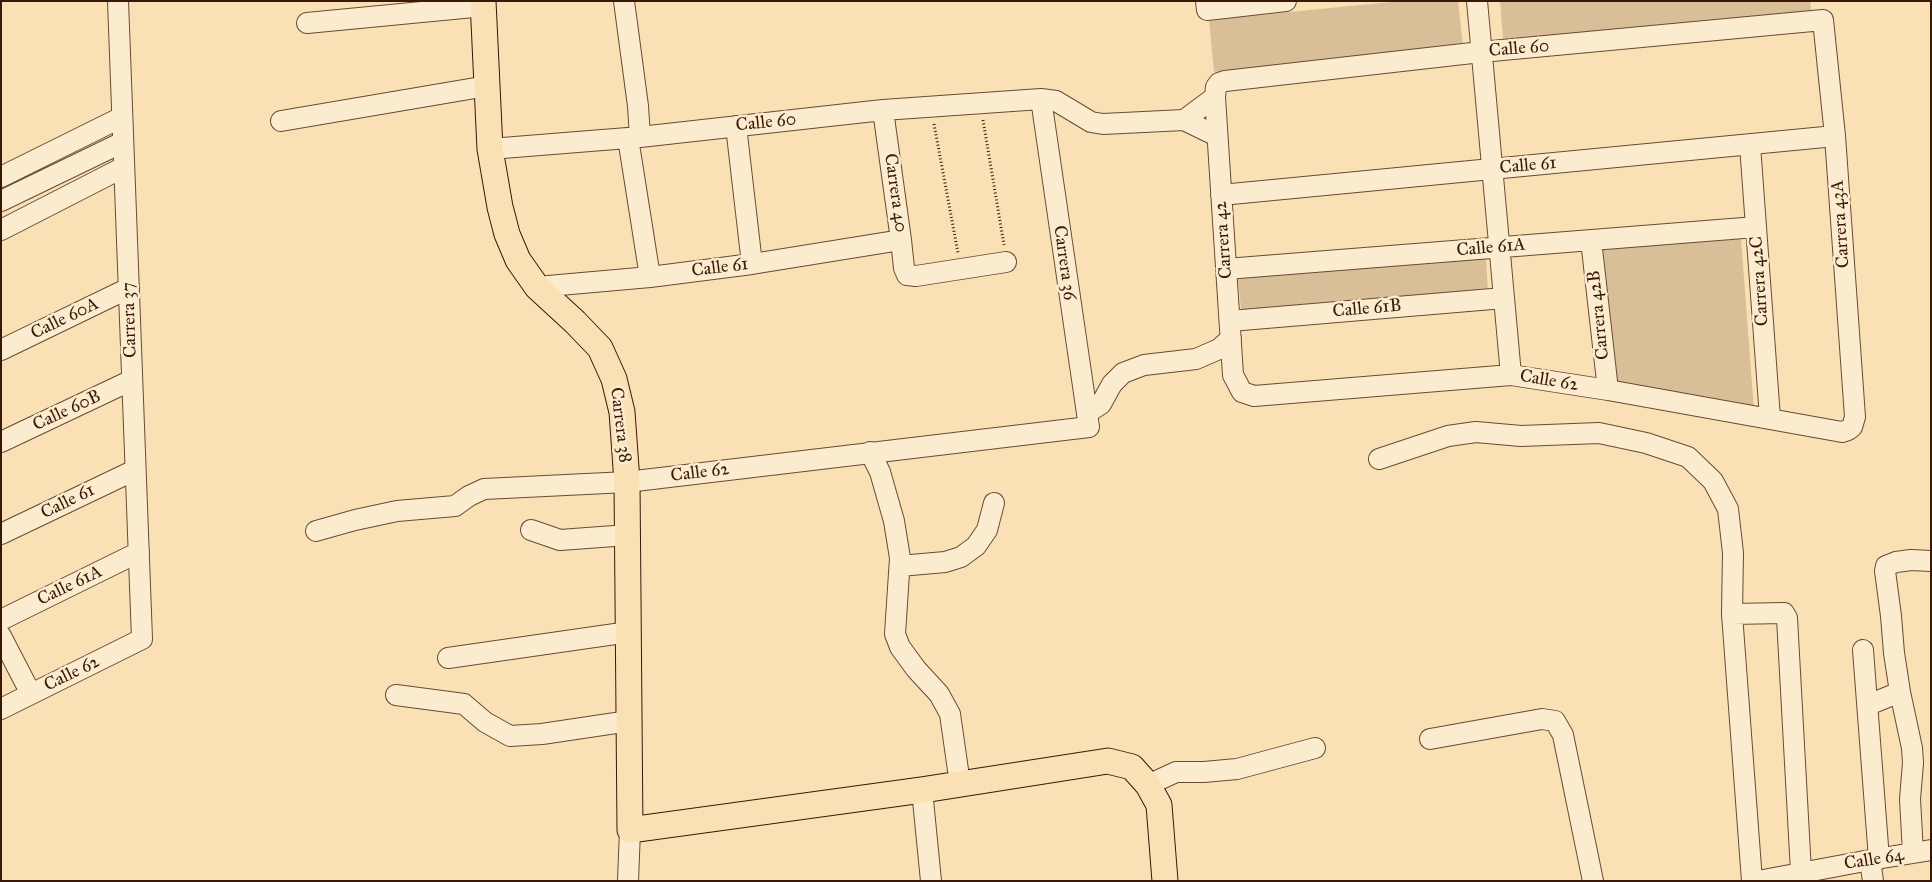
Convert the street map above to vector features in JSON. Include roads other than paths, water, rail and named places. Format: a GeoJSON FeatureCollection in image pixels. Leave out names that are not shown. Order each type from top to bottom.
{"type":"FeatureCollection","features":[{"type":"Feature","properties":{"kind":"main road","name":"Carrera 38"},"geometry":{"type":"LineString","coordinates":[[477,5],[487,86],[490,149],[500,207],[507,234],[518,260],[537,287],[600,348],[614,379],[622,412],[627,482],[630,830]]}},
{"type":"Feature","properties":{"kind":"main road"},"geometry":{"type":"LineString","coordinates":[[630,830],[923,800],[960,784],[1108,761],[1132,767],[1148,785],[1159,805],[1165,881]]}},
{"type":"Feature","properties":{"kind":"street","name":"Carrera 37"},"geometry":{"type":"LineString","coordinates":[[118,1],[142,639]]}},
{"type":"Feature","properties":{"kind":"street"},"geometry":{"type":"LineString","coordinates":[[624,1],[638,106],[634,138],[650,277]]}},
{"type":"Feature","properties":{"kind":"street"},"geometry":{"type":"LineString","coordinates":[[1206,6],[1286,1]]}},
{"type":"Feature","properties":{"kind":"street"},"geometry":{"type":"LineString","coordinates":[[1476,1],[1511,375]]}},
{"type":"Feature","properties":{"kind":"street"},"geometry":{"type":"LineString","coordinates":[[307,22],[477,5]]}},
{"type":"Feature","properties":{"kind":"street","name":"Calle 60"},"geometry":{"type":"LineString","coordinates":[[1184,120],[1225,81],[1481,52],[1824,20]]}},
{"type":"Feature","properties":{"kind":"street","name":"Carrera 43A"},"geometry":{"type":"LineString","coordinates":[[1824,20],[1835,136],[1855,417],[1852,427]]}},
{"type":"Feature","properties":{"kind":"street"},"geometry":{"type":"LineString","coordinates":[[281,120],[487,86]]}},
{"type":"Feature","properties":{"kind":"street","name":"Carrera 42"},"geometry":{"type":"LineString","coordinates":[[1215,92],[1230,329],[1238,383]]}},
{"type":"Feature","properties":{"kind":"street"},"geometry":{"type":"LineString","coordinates":[[1041,99],[1056,101],[1090,122],[1103,124],[1184,120],[1217,136]]}},
{"type":"Feature","properties":{"kind":"street","name":"Calle 60"},"geometry":{"type":"LineString","coordinates":[[490,149],[634,138],[883,110],[1041,99]]}},
{"type":"Feature","properties":{"kind":"street","name":"Carrera 36"},"geometry":{"type":"LineString","coordinates":[[1041,99],[1088,420]]}},
{"type":"Feature","properties":{"kind":"street","name":"Carrera 40"},"geometry":{"type":"LineString","coordinates":[[883,110],[902,240],[904,268],[907,275],[916,276],[1006,257]]}},
{"type":"Feature","properties":{"kind":"street"},"geometry":{"type":"LineString","coordinates":[[1,176],[122,117]]}},
{"type":"Feature","properties":{"kind":"street"},"geometry":{"type":"LineString","coordinates":[[736,126],[752,264]]}},
{"type":"Feature","properties":{"kind":"street","name":"Calle 61"},"geometry":{"type":"LineString","coordinates":[[1221,195],[1835,136]]}},
{"type":"Feature","properties":{"kind":"street"},"geometry":{"type":"LineString","coordinates":[[1,201],[123,142]]}},
{"type":"Feature","properties":{"kind":"street","name":"Carrera 42C"},"geometry":{"type":"LineString","coordinates":[[1750,145],[1770,418]]}},
{"type":"Feature","properties":{"kind":"street"},"geometry":{"type":"LineString","coordinates":[[1,230],[124,167]]}},
{"type":"Feature","properties":{"kind":"street","name":"Calle 61A"},"geometry":{"type":"LineString","coordinates":[[1226,269],[1756,227]]}},
{"type":"Feature","properties":{"kind":"street","name":"Calle 61"},"geometry":{"type":"LineString","coordinates":[[537,287],[650,277],[752,264],[902,240]]}},
{"type":"Feature","properties":{"kind":"street","name":"Carrera 42B"},"geometry":{"type":"LineString","coordinates":[[1591,240],[1608,390]]}},
{"type":"Feature","properties":{"kind":"street","name":"Calle 60A"},"geometry":{"type":"LineString","coordinates":[[1,350],[128,288]]}},
{"type":"Feature","properties":{"kind":"street","name":"Calle 61B"},"geometry":{"type":"LineString","coordinates":[[1230,329],[1504,298]]}},
{"type":"Feature","properties":{"kind":"street"},"geometry":{"type":"LineString","coordinates":[[1088,420],[1101,404],[1112,384],[1123,373],[1144,365],[1196,359],[1211,354],[1230,329]]}},
{"type":"Feature","properties":{"kind":"street"},"geometry":{"type":"LineString","coordinates":[[1196,359],[1215,365],[1238,383]]}},
{"type":"Feature","properties":{"kind":"street","name":"Calle 62"},"geometry":{"type":"LineString","coordinates":[[1238,383],[1254,396],[1511,375],[1608,390],[1842,432],[1852,427]]}},
{"type":"Feature","properties":{"kind":"street","name":"Calle 60B"},"geometry":{"type":"LineString","coordinates":[[1,442],[132,380]]}},
{"type":"Feature","properties":{"kind":"street","name":"Calle 62"},"geometry":{"type":"LineString","coordinates":[[316,531],[355,520],[397,512],[455,506],[468,496],[484,489],[627,482],[870,452],[1088,420]]}},
{"type":"Feature","properties":{"kind":"street"},"geometry":{"type":"LineString","coordinates":[[1379,459],[1441,438],[1476,432],[1521,436],[1599,433],[1646,443],[1688,458],[1712,481],[1728,509],[1733,553],[1732,614],[1752,881]]}},
{"type":"Feature","properties":{"kind":"street"},"geometry":{"type":"LineString","coordinates":[[870,452],[880,472],[894,521],[900,558],[895,634],[900,647],[916,669],[939,694],[950,714],[960,784]]}},
{"type":"Feature","properties":{"kind":"street","name":"Calle 61"},"geometry":{"type":"LineString","coordinates":[[1,534],[135,470]]}},
{"type":"Feature","properties":{"kind":"street"},"geometry":{"type":"LineString","coordinates":[[900,566],[945,562],[962,557],[976,546],[987,530],[994,503]]}},
{"type":"Feature","properties":{"kind":"street"},"geometry":{"type":"LineString","coordinates":[[531,530],[560,540],[628,536]]}},
{"type":"Feature","properties":{"kind":"street","name":"Calle 61A"},"geometry":{"type":"LineString","coordinates":[[1,620],[138,552]]}},
{"type":"Feature","properties":{"kind":"street"},"geometry":{"type":"LineString","coordinates":[[1922,852],[1910,799],[1913,763],[1912,748],[1894,653],[1885,571],[1886,566],[1896,562],[1931,560]]}},
{"type":"Feature","properties":{"kind":"street"},"geometry":{"type":"LineString","coordinates":[[1732,614],[1784,613],[1788,618],[1801,872]]}},
{"type":"Feature","properties":{"kind":"street"},"geometry":{"type":"LineString","coordinates":[[448,658],[629,632]]}},
{"type":"Feature","properties":{"kind":"street"},"geometry":{"type":"LineString","coordinates":[[1,636],[31,694]]}},
{"type":"Feature","properties":{"kind":"street","name":"Calle 62"},"geometry":{"type":"LineString","coordinates":[[1,709],[142,639]]}},
{"type":"Feature","properties":{"kind":"street"},"geometry":{"type":"LineString","coordinates":[[1863,650],[1868,705],[1875,859],[1873,881]]}},
{"type":"Feature","properties":{"kind":"street"},"geometry":{"type":"LineString","coordinates":[[1868,705],[1900,692]]}},
{"type":"Feature","properties":{"kind":"street"},"geometry":{"type":"LineString","coordinates":[[396,695],[464,704],[485,722],[510,736],[542,734],[629,721]]}},
{"type":"Feature","properties":{"kind":"street"},"geometry":{"type":"LineString","coordinates":[[1430,739],[1542,719],[1555,721],[1563,735],[1593,881]]}},
{"type":"Feature","properties":{"kind":"street"},"geometry":{"type":"LineString","coordinates":[[1148,785],[1176,772],[1237,769],[1315,748]]}},
{"type":"Feature","properties":{"kind":"street"},"geometry":{"type":"LineString","coordinates":[[923,800],[931,881]]}},
{"type":"Feature","properties":{"kind":"street"},"geometry":{"type":"LineString","coordinates":[[628,881],[630,830]]}},
{"type":"Feature","properties":{"kind":"street","name":"Calle 64"},"geometry":{"type":"LineString","coordinates":[[1758,881],[1922,852]]}}]}
